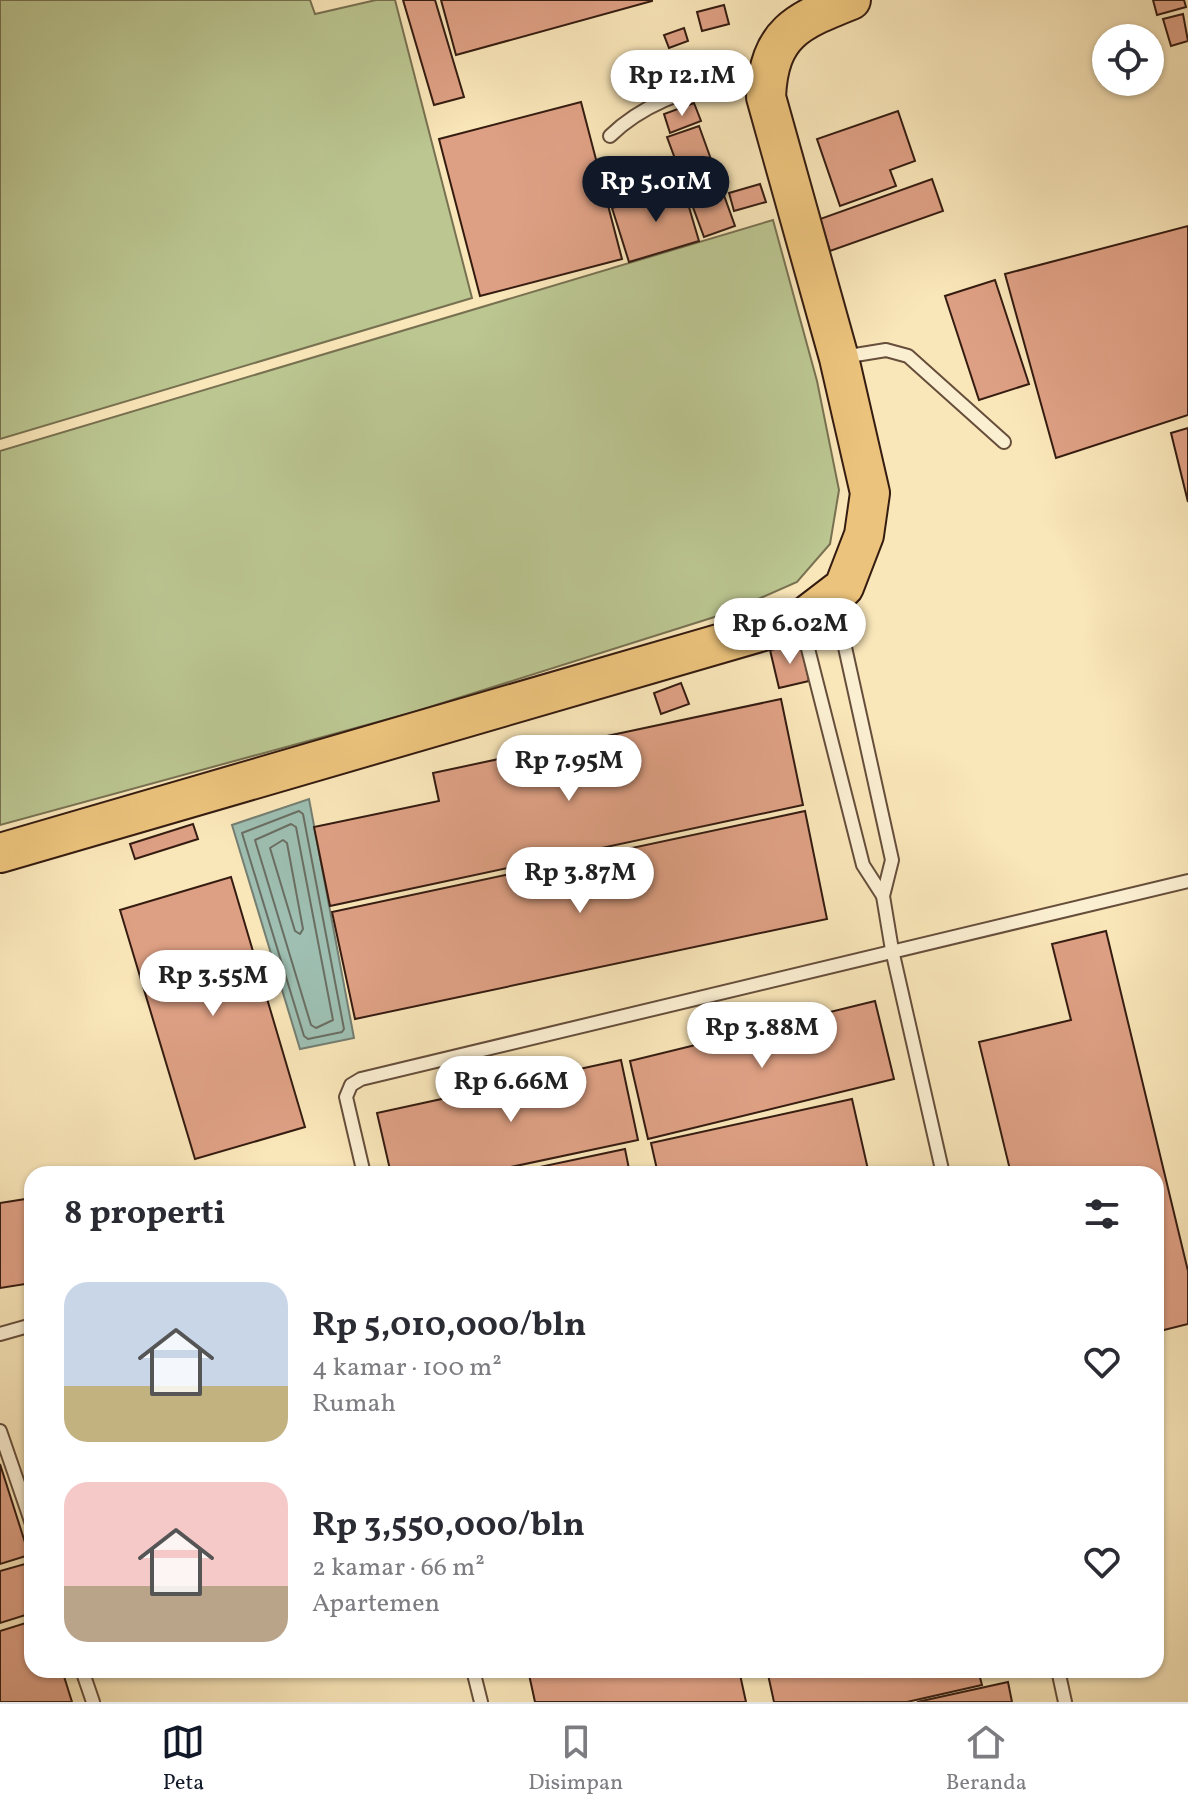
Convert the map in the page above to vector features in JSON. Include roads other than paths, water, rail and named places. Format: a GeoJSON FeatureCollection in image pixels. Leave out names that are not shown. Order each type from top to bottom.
{"type":"FeatureCollection","features":[{"type":"Feature","properties":{"kind":"main road"},"geometry":{"type":"LineString","coordinates":[[0,853],[801,620],[844,587],[869,516],[870,493],[839,358],[766,97],[773,63],[788,33],[800,20],[851,0]]}},
{"type":"Feature","properties":{"kind":"lane"},"geometry":{"type":"LineString","coordinates":[[610,136],[631,116],[650,106],[711,82],[773,63]]}},
{"type":"Feature","properties":{"kind":"lane"},"geometry":{"type":"LineString","coordinates":[[839,358],[872,350],[897,351],[908,356],[1004,442]]}},
{"type":"Feature","properties":{"kind":"lane"},"geometry":{"type":"LineString","coordinates":[[833,595],[892,860],[883,896]]}},
{"type":"Feature","properties":{"kind":"lane"},"geometry":{"type":"LineString","coordinates":[[801,620],[863,865],[883,896],[892,950],[941,1166]]}},
{"type":"Feature","properties":{"kind":"lane"},"geometry":{"type":"LineString","coordinates":[[362,1166],[346,1097],[351,1085],[361,1079],[1188,881]]}},
{"type":"Feature","properties":{"kind":"lane"},"geometry":{"type":"LineString","coordinates":[[0,1334],[24,1327]]}},
{"type":"Feature","properties":{"kind":"lane"},"geometry":{"type":"LineString","coordinates":[[0,1431],[24,1501]]}},
{"type":"Feature","properties":{"kind":"lane"},"geometry":{"type":"LineString","coordinates":[[85,1678],[93,1702]]}},
{"type":"Feature","properties":{"kind":"lane"},"geometry":{"type":"LineString","coordinates":[[475,1678],[481,1702]]}},
{"type":"Feature","properties":{"kind":"lane"},"geometry":{"type":"LineString","coordinates":[[1060,1678],[1065,1702]]}},
{"type":"Feature","properties":{"kind":"water"},"geometry":{"type":"Polygon","coordinates":[[[309,799],[354,1038],[300,1049],[232,825],[309,799]]]}}]}
